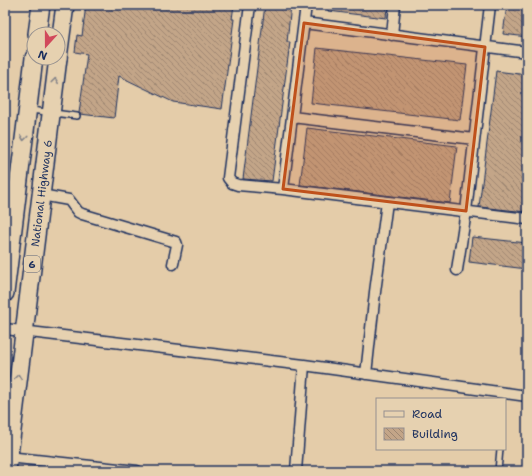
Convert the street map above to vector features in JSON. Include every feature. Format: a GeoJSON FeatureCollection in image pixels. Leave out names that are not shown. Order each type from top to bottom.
{"type":"FeatureCollection","features":[{"type":"Feature","properties":{"kind":"highway"},"geometry":{"type":"LineString","coordinates":[[38,26],[41,5]]}},
{"type":"Feature","properties":{"kind":"highway","name":"National Highway 6"},"geometry":{"type":"LineString","coordinates":[[62,26],[64,5]]}},
{"type":"Feature","properties":{"kind":"highway","name":"National Highway 6"},"geometry":{"type":"LineString","coordinates":[[5,293],[33,66]]}},
{"type":"Feature","properties":{"kind":"highway","name":"National Highway 6"},"geometry":{"type":"LineString","coordinates":[[7,464],[57,66]]}},
{"type":"Feature","properties":{"kind":"street"},"geometry":{"type":"LineString","coordinates":[[250,5],[228,178],[232,183],[238,186],[283,189],[527,219]]}},
{"type":"Feature","properties":{"kind":"street"},"geometry":{"type":"LineString","coordinates":[[283,189],[306,5]]}},
{"type":"Feature","properties":{"kind":"street"},"geometry":{"type":"LineString","coordinates":[[392,35],[395,5]]}},
{"type":"Feature","properties":{"kind":"street"},"geometry":{"type":"LineString","coordinates":[[457,270],[466,212],[490,5]]}},
{"type":"Feature","properties":{"kind":"street"},"geometry":{"type":"LineString","coordinates":[[304,23],[527,52]]}},
{"type":"Feature","properties":{"kind":"street"},"geometry":{"type":"LineString","coordinates":[[292,117],[474,139]]}},
{"type":"Feature","properties":{"kind":"street"},"geometry":{"type":"LineString","coordinates":[[41,194],[69,200],[78,212],[82,214],[176,242],[177,245],[174,264]]}},
{"type":"Feature","properties":{"kind":"street"},"geometry":{"type":"LineString","coordinates":[[366,374],[387,202]]}},
{"type":"Feature","properties":{"kind":"street"},"geometry":{"type":"LineString","coordinates":[[5,329],[304,365],[505,396],[527,396]]}},
{"type":"Feature","properties":{"kind":"street"},"geometry":{"type":"LineString","coordinates":[[296,471],[304,365]]}},
{"type":"Feature","properties":{"kind":"street"},"geometry":{"type":"LineString","coordinates":[[7,464],[137,471]]}},
{"type":"Feature","properties":{"kind":"lane"},"geometry":{"type":"LineString","coordinates":[[28,110],[77,116]]}},
{"type":"Feature","properties":{"kind":"lane"},"geometry":{"type":"LineString","coordinates":[[498,471],[500,450]]}},
{"type":"Feature","properties":{"kind":"highlighted area"},"geometry":{"type":"Polygon","coordinates":[[[304,23],[485,47],[466,211],[283,189],[304,23]]]}},
{"type":"Feature","properties":{"kind":"building"},"geometry":{"type":"Polygon","coordinates":[[[86,5],[234,5],[232,19],[234,19],[222,109],[173,102],[119,76],[114,118],[80,114],[87,54],[75,52],[77,35],[82,36],[86,5]]]}},
{"type":"Feature","properties":{"kind":"building"},"geometry":{"type":"Polygon","coordinates":[[[265,5],[291,5],[287,42],[290,42],[272,181],[243,179],[265,5]]]}},
{"type":"Feature","properties":{"kind":"building"},"geometry":{"type":"Polygon","coordinates":[[[328,5],[387,5],[386,18],[328,11],[328,5]]]}},
{"type":"Feature","properties":{"kind":"building"},"geometry":{"type":"Polygon","coordinates":[[[507,5],[527,5],[527,37],[503,34],[507,5]]]}},
{"type":"Feature","properties":{"kind":"building"},"geometry":{"type":"Polygon","coordinates":[[[317,48],[467,65],[460,120],[311,103],[317,48]]]}},
{"type":"Feature","properties":{"kind":"building"},"geometry":{"type":"Polygon","coordinates":[[[496,71],[527,75],[527,212],[479,207],[496,71]]]}},
{"type":"Feature","properties":{"kind":"building"},"geometry":{"type":"Polygon","coordinates":[[[307,128],[457,146],[450,203],[300,185],[307,128]]]}},
{"type":"Feature","properties":{"kind":"building"},"geometry":{"type":"Polygon","coordinates":[[[472,237],[527,243],[527,269],[469,262],[472,237]]]}}]}
